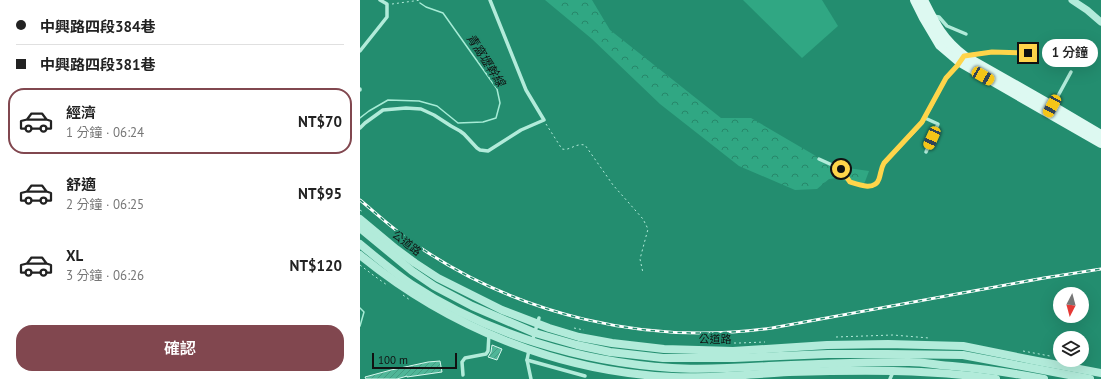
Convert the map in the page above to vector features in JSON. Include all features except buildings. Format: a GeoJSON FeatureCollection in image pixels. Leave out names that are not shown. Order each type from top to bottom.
{"type":"FeatureCollection","features":[{"type":"Feature","properties":{"kind":"main road"},"geometry":{"type":"LineString","coordinates":[[914,0],[925,8],[940,45],[1050,109],[1101,135]]}},
{"type":"Feature","properties":{"kind":"main road"},"geometry":{"type":"LineString","coordinates":[[1050,109],[1101,143]]}},
{"type":"Feature","properties":{"kind":"street"},"geometry":{"type":"LineString","coordinates":[[1072,0],[1101,22]]}},
{"type":"Feature","properties":{"kind":"street","name":"公道路"},"geometry":{"type":"LineString","coordinates":[[362,216],[396,249],[415,264],[438,278],[502,310],[538,321],[579,337],[612,343],[664,349],[733,351],[827,345],[888,344],[964,346],[1101,373]]}},
{"type":"Feature","properties":{"kind":"street","name":"公道路"},"geometry":{"type":"LineString","coordinates":[[360,228],[412,271],[434,286],[472,306],[535,333],[610,352],[663,358],[734,358],[828,354],[963,356],[1090,379]]}},
{"type":"Feature","properties":{"kind":"street"},"geometry":{"type":"LineString","coordinates":[[360,244],[380,261],[412,284],[430,300],[467,324],[529,350],[570,362],[611,370],[673,377],[742,376],[790,372],[951,370],[976,372],[996,379]]}},
{"type":"Feature","properties":{"kind":"street"},"geometry":{"type":"LineString","coordinates":[[360,255],[407,290],[430,300],[532,341],[573,354],[608,361],[672,368],[739,368],[836,363],[910,362],[951,370],[1030,376],[1044,379]]}},
{"type":"Feature","properties":{"kind":"lane"},"geometry":{"type":"LineString","coordinates":[[360,51],[387,17],[387,4],[380,0]]}},
{"type":"Feature","properties":{"kind":"lane"},"geometry":{"type":"LineString","coordinates":[[360,128],[383,110],[406,108],[421,109],[460,131],[480,150],[488,151],[521,130],[544,120],[526,90],[490,0]]}},
{"type":"Feature","properties":{"kind":"lane"},"geometry":{"type":"LineString","coordinates":[[925,8],[939,17],[946,26],[966,34]]}},
{"type":"Feature","properties":{"kind":"lane"},"geometry":{"type":"LineString","coordinates":[[819,159],[841,169],[850,182],[874,186],[879,180],[884,163],[922,122],[946,78],[962,59],[992,52],[1028,53]]}},
{"type":"Feature","properties":{"kind":"lane"},"geometry":{"type":"LineString","coordinates":[[1050,109],[1071,72]]}},
{"type":"Feature","properties":{"kind":"lane"},"geometry":{"type":"LineString","coordinates":[[924,118],[938,124],[926,152]]}},
{"type":"Feature","properties":{"kind":"lane"},"geometry":{"type":"LineString","coordinates":[[531,379],[527,360],[538,321]]}},
{"type":"Feature","properties":{"kind":"lane"},"geometry":{"type":"LineString","coordinates":[[463,375],[462,362],[465,358],[486,354],[488,352],[489,333]]}},
{"type":"Feature","properties":{"kind":"lane"},"geometry":{"type":"LineString","coordinates":[[527,360],[585,376]]}},
{"type":"Feature","properties":{"kind":"lane"},"geometry":{"type":"LineString","coordinates":[[890,379],[893,371]]}},
{"type":"Feature","properties":{"kind":"path"},"geometry":{"type":"LineString","coordinates":[[387,4],[421,0]]}},
{"type":"Feature","properties":{"kind":"path"},"geometry":{"type":"LineString","coordinates":[[544,120],[562,149],[566,150],[578,144],[585,145],[613,184],[647,226],[647,235],[640,259],[643,273]]}},
{"type":"Feature","properties":{"kind":"path"},"geometry":{"type":"LineString","coordinates":[[360,210],[362,216]]}},
{"type":"Feature","properties":{"kind":"path"},"geometry":{"type":"LineString","coordinates":[[573,327],[587,331]]}},
{"type":"Feature","properties":{"kind":"path"},"geometry":{"type":"LineString","coordinates":[[830,338],[893,335],[933,338]]}},
{"type":"Feature","properties":{"kind":"path"},"geometry":{"type":"LineString","coordinates":[[699,343],[769,341]]}},
{"type":"Feature","properties":{"kind":"path"},"geometry":{"type":"LineString","coordinates":[[1018,350],[1053,357]]}},
{"type":"Feature","properties":{"kind":"green space"},"geometry":{"type":"Polygon","coordinates":[[[545,0],[592,0],[610,30],[721,118],[751,118],[833,166],[869,171],[863,187],[837,178],[829,179],[817,189],[795,190],[739,166],[660,104],[592,39],[545,0]]]}},
{"type":"Feature","properties":{"kind":"green space"},"geometry":{"type":"Polygon","coordinates":[[[743,0],[822,0],[838,26],[802,58],[743,0]]]}},
{"type":"Feature","properties":{"kind":"waterway","name":"青窩壢幹線"},"geometry":{"type":"LineString","coordinates":[[360,118],[388,100],[419,101],[437,106],[458,123],[483,122],[496,118],[500,103],[497,89],[443,13],[426,7],[420,3]]}},
{"type":"Feature","properties":{"kind":"waterway","name":"青窩壢幹線"},"geometry":{"type":"LineString","coordinates":[[360,308],[364,312],[360,326]]}},
{"type":"Feature","properties":{"kind":"railway"},"geometry":{"type":"LineString","coordinates":[[360,200],[412,242],[452,267],[495,289],[539,306],[584,319],[631,328],[678,332],[725,332],[772,328],[1044,278],[1101,269]]}},
{"type":"Feature","properties":{"kind":"route"},"geometry":{"type":"LineString","coordinates":[[841,169],[850,182],[874,186],[879,180],[884,163],[922,122],[946,78],[964,56],[992,52],[1028,53]]}}]}
